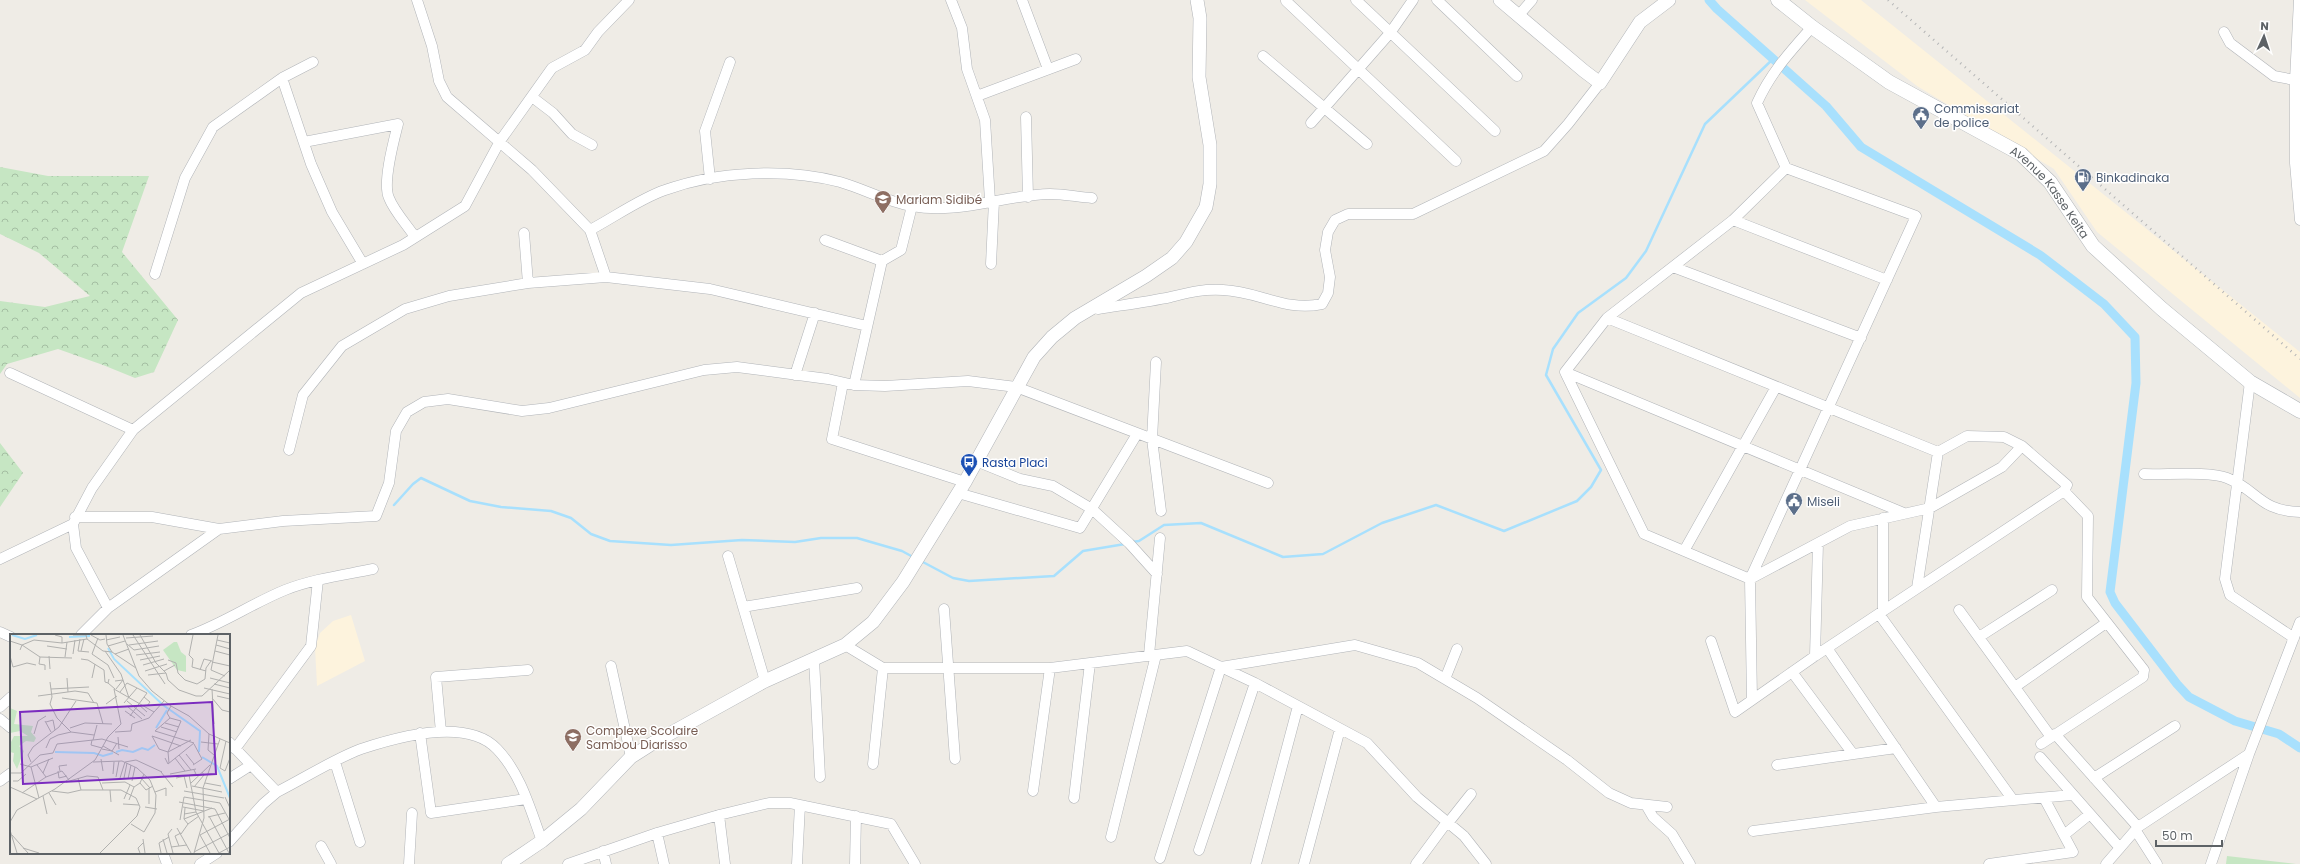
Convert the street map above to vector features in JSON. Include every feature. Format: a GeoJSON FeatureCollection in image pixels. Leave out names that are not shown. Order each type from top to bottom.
{"type":"FeatureCollection","features":[{"type":"Feature","properties":{"kind":"main road","name":"Avenue Kasse Keita"},"geometry":{"type":"LineString","coordinates":[[1778,0],[1812,28],[1889,82],[2021,154],[2050,182],[2093,246],[2162,309],[2250,382],[2300,412]]}},
{"type":"Feature","properties":{"kind":"street"},"geometry":{"type":"LineString","coordinates":[[417,0],[432,46],[439,82],[447,97],[532,170],[590,230],[606,277]]}},
{"type":"Feature","properties":{"kind":"street"},"geometry":{"type":"LineString","coordinates":[[108,608],[76,548],[74,521],[133,430],[301,293],[363,264],[415,237],[465,206],[500,142],[552,68],[585,50],[598,32],[630,0]]}},
{"type":"Feature","properties":{"kind":"street"},"geometry":{"type":"LineString","coordinates":[[951,0],[962,28],[967,69],[978,96],[985,120],[992,201],[991,264]]}},
{"type":"Feature","properties":{"kind":"street"},"geometry":{"type":"LineString","coordinates":[[1022,0],[1048,69]]}},
{"type":"Feature","properties":{"kind":"street"},"geometry":{"type":"LineString","coordinates":[[512,863],[581,809],[631,758],[653,743],[765,681],[845,645],[873,622],[903,582],[961,488],[1016,387],[1034,358],[1052,337],[1091,307],[1146,276],[1172,258],[1186,242],[1206,207],[1210,184],[1210,145],[1199,78],[1200,18],[1197,0]]}},
{"type":"Feature","properties":{"kind":"street"},"geometry":{"type":"LineString","coordinates":[[1356,0],[1495,131]]}},
{"type":"Feature","properties":{"kind":"street"},"geometry":{"type":"LineString","coordinates":[[1311,123],[1390,33],[1413,0]]}},
{"type":"Feature","properties":{"kind":"street"},"geometry":{"type":"LineString","coordinates":[[1437,0],[1517,76]]}},
{"type":"Feature","properties":{"kind":"street"},"geometry":{"type":"LineString","coordinates":[[1500,0],[1520,15],[1584,71],[1600,82]]}},
{"type":"Feature","properties":{"kind":"street"},"geometry":{"type":"LineString","coordinates":[[1520,15],[1532,0]]}},
{"type":"Feature","properties":{"kind":"street"},"geometry":{"type":"LineString","coordinates":[[1091,307],[1098,308],[1137,303],[1201,290],[1231,291],[1281,304],[1305,308],[1322,304],[1328,293],[1330,277],[1326,244],[1328,232],[1335,220],[1348,214],[1413,214],[1544,151],[1568,124],[1600,82],[1640,22],[1669,0]]}},
{"type":"Feature","properties":{"kind":"street"},"geometry":{"type":"LineString","coordinates":[[2299,0],[2295,80],[2296,164],[2300,220]]}},
{"type":"Feature","properties":{"kind":"street"},"geometry":{"type":"LineString","coordinates":[[1286,1],[1456,161]]}},
{"type":"Feature","properties":{"kind":"street"},"geometry":{"type":"LineString","coordinates":[[1752,700],[1750,579],[1916,216],[1786,168],[1757,103],[1767,81],[1783,60],[1812,28]]}},
{"type":"Feature","properties":{"kind":"street"},"geometry":{"type":"LineString","coordinates":[[2224,32],[2230,43],[2274,76],[2295,80]]}},
{"type":"Feature","properties":{"kind":"street"},"geometry":{"type":"LineString","coordinates":[[1263,56],[1367,144]]}},
{"type":"Feature","properties":{"kind":"street"},"geometry":{"type":"LineString","coordinates":[[978,96],[1076,59]]}},
{"type":"Feature","properties":{"kind":"street"},"geometry":{"type":"LineString","coordinates":[[155,274],[185,178],[213,127],[282,78],[313,62]]}},
{"type":"Feature","properties":{"kind":"street"},"geometry":{"type":"LineString","coordinates":[[710,179],[705,130],[730,62]]}},
{"type":"Feature","properties":{"kind":"street"},"geometry":{"type":"LineString","coordinates":[[282,78],[304,142],[332,212],[363,264]]}},
{"type":"Feature","properties":{"kind":"street"},"geometry":{"type":"LineString","coordinates":[[532,97],[553,113],[572,134],[592,145]]}},
{"type":"Feature","properties":{"kind":"street"},"geometry":{"type":"LineString","coordinates":[[1026,117],[1028,196]]}},
{"type":"Feature","properties":{"kind":"street"},"geometry":{"type":"LineString","coordinates":[[304,142],[398,124],[391,152],[387,186],[388,197],[415,237]]}},
{"type":"Feature","properties":{"kind":"street"},"geometry":{"type":"LineString","coordinates":[[1565,372],[1607,318],[1733,220],[1786,168]]}},
{"type":"Feature","properties":{"kind":"street"},"geometry":{"type":"LineString","coordinates":[[590,230],[664,190],[710,179],[769,172],[797,174],[840,182],[912,206],[957,208],[992,201],[1050,194],[1092,198]]}},
{"type":"Feature","properties":{"kind":"street"},"geometry":{"type":"LineString","coordinates":[[825,240],[882,260],[901,250],[912,206]]}},
{"type":"Feature","properties":{"kind":"street"},"geometry":{"type":"LineString","coordinates":[[1733,220],[1887,280]]}},
{"type":"Feature","properties":{"kind":"street"},"geometry":{"type":"LineString","coordinates":[[524,234],[528,283]]}},
{"type":"Feature","properties":{"kind":"street"},"geometry":{"type":"LineString","coordinates":[[854,385],[882,260]]}},
{"type":"Feature","properties":{"kind":"street"},"geometry":{"type":"LineString","coordinates":[[1674,267],[1861,338]]}},
{"type":"Feature","properties":{"kind":"street"},"geometry":{"type":"LineString","coordinates":[[289,450],[303,395],[342,346],[405,309],[449,296],[528,283],[606,277],[710,289],[868,326]]}},
{"type":"Feature","properties":{"kind":"street"},"geometry":{"type":"LineString","coordinates":[[795,375],[815,314]]}},
{"type":"Feature","properties":{"kind":"street"},"geometry":{"type":"LineString","coordinates":[[1607,318],[1938,452]]}},
{"type":"Feature","properties":{"kind":"street"},"geometry":{"type":"LineString","coordinates":[[1156,362],[1152,439],[1161,512]]}},
{"type":"Feature","properties":{"kind":"street"},"geometry":{"type":"LineString","coordinates":[[0,559],[74,521],[152,517],[219,528],[283,521],[376,516],[389,483],[396,431],[407,412],[424,402],[448,399],[478,402],[522,411],[549,408],[704,370],[737,367],[854,385],[885,386],[968,380],[1016,387],[1268,483]]}},
{"type":"Feature","properties":{"kind":"street"},"geometry":{"type":"LineString","coordinates":[[1565,372],[1904,513]]}},
{"type":"Feature","properties":{"kind":"street"},"geometry":{"type":"LineString","coordinates":[[1565,372],[1644,534],[1750,579]]}},
{"type":"Feature","properties":{"kind":"street"},"geometry":{"type":"LineString","coordinates":[[10,373],[133,430]]}},
{"type":"Feature","properties":{"kind":"street"},"geometry":{"type":"LineString","coordinates":[[2250,382],[2225,579],[2230,595],[2294,638]]}},
{"type":"Feature","properties":{"kind":"street"},"geometry":{"type":"LineString","coordinates":[[844,383],[832,439],[961,488],[1080,528],[1137,434]]}},
{"type":"Feature","properties":{"kind":"street"},"geometry":{"type":"LineString","coordinates":[[1684,551],[1776,387]]}},
{"type":"Feature","properties":{"kind":"street"},"geometry":{"type":"LineString","coordinates":[[1711,641],[1734,712],[1815,656],[2064,491],[2067,485],[2022,446],[2004,437],[1967,436],[1938,452]]}},
{"type":"Feature","properties":{"kind":"street"},"geometry":{"type":"LineString","coordinates":[[1750,579],[1850,526],[1930,508],[2002,467],[2022,446]]}},
{"type":"Feature","properties":{"kind":"street"},"geometry":{"type":"LineString","coordinates":[[1918,588],[1938,452]]}},
{"type":"Feature","properties":{"kind":"street"},"geometry":{"type":"LineString","coordinates":[[976,461],[1020,479],[1052,486],[1092,509],[1129,543],[1157,574]]}},
{"type":"Feature","properties":{"kind":"street"},"geometry":{"type":"LineString","coordinates":[[2144,474],[2218,476],[2236,484],[2274,509],[2300,512]]}},
{"type":"Feature","properties":{"kind":"street"},"geometry":{"type":"LineString","coordinates":[[2041,744],[2143,677],[2144,670],[2106,624],[2087,597],[2088,516],[2064,491]]}},
{"type":"Feature","properties":{"kind":"street"},"geometry":{"type":"LineString","coordinates":[[1883,518],[1881,613],[2013,800]]}},
{"type":"Feature","properties":{"kind":"street"},"geometry":{"type":"LineString","coordinates":[[82,634],[108,608],[219,528]]}},
{"type":"Feature","properties":{"kind":"street"},"geometry":{"type":"LineString","coordinates":[[1111,837],[1153,655],[1160,538]]}},
{"type":"Feature","properties":{"kind":"street"},"geometry":{"type":"LineString","coordinates":[[1815,656],[1818,543]]}},
{"type":"Feature","properties":{"kind":"street"},"geometry":{"type":"LineString","coordinates":[[728,556],[765,681]]}},
{"type":"Feature","properties":{"kind":"street"},"geometry":{"type":"LineString","coordinates":[[194,634],[211,628],[284,590],[318,580],[373,569]]}},
{"type":"Feature","properties":{"kind":"street"},"geometry":{"type":"LineString","coordinates":[[277,792],[232,746],[311,646],[318,580]]}},
{"type":"Feature","properties":{"kind":"street"},"geometry":{"type":"LineString","coordinates":[[744,607],[857,588]]}},
{"type":"Feature","properties":{"kind":"street"},"geometry":{"type":"LineString","coordinates":[[1979,637],[2052,590]]}},
{"type":"Feature","properties":{"kind":"street"},"geometry":{"type":"LineString","coordinates":[[944,609],[955,759]]}},
{"type":"Feature","properties":{"kind":"street"},"geometry":{"type":"LineString","coordinates":[[1960,610],[2015,687],[2053,736],[2094,778],[2137,829],[2157,864]]}},
{"type":"Feature","properties":{"kind":"street"},"geometry":{"type":"LineString","coordinates":[[2211,864],[2251,749],[2300,622]]}},
{"type":"Feature","properties":{"kind":"street"},"geometry":{"type":"LineString","coordinates":[[2015,687],[2106,624]]}},
{"type":"Feature","properties":{"kind":"street"},"geometry":{"type":"LineString","coordinates":[[0,632],[10,637]]}},
{"type":"Feature","properties":{"kind":"street"},"geometry":{"type":"LineString","coordinates":[[845,645],[883,668],[1050,668],[1187,652],[1255,683],[1367,743],[1418,797],[1464,836],[1486,864]]}},
{"type":"Feature","properties":{"kind":"street"},"geometry":{"type":"LineString","coordinates":[[1221,667],[1355,645],[1418,663],[1477,698],[1567,760],[1609,793],[1631,803],[1667,807]]}},
{"type":"Feature","properties":{"kind":"street"},"geometry":{"type":"LineString","coordinates":[[1827,648],[1936,807]]}},
{"type":"Feature","properties":{"kind":"street"},"geometry":{"type":"LineString","coordinates":[[1445,679],[1457,650]]}},
{"type":"Feature","properties":{"kind":"street"},"geometry":{"type":"LineString","coordinates":[[814,659],[820,777]]}},
{"type":"Feature","properties":{"kind":"street"},"geometry":{"type":"LineString","coordinates":[[1074,798],[1090,663]]}},
{"type":"Feature","properties":{"kind":"street"},"geometry":{"type":"LineString","coordinates":[[610,666],[631,758]]}},
{"type":"Feature","properties":{"kind":"street"},"geometry":{"type":"LineString","coordinates":[[1160,858],[1221,667]]}},
{"type":"Feature","properties":{"kind":"street"},"geometry":{"type":"LineString","coordinates":[[873,764],[883,668]]}},
{"type":"Feature","properties":{"kind":"street"},"geometry":{"type":"LineString","coordinates":[[1033,791],[1050,668]]}},
{"type":"Feature","properties":{"kind":"street"},"geometry":{"type":"LineString","coordinates":[[441,732],[436,676],[528,670]]}},
{"type":"Feature","properties":{"kind":"street"},"geometry":{"type":"LineString","coordinates":[[1792,672],[1853,754]]}},
{"type":"Feature","properties":{"kind":"street"},"geometry":{"type":"LineString","coordinates":[[1199,850],[1255,683]]}},
{"type":"Feature","properties":{"kind":"street"},"geometry":{"type":"LineString","coordinates":[[0,707],[10,698]]}},
{"type":"Feature","properties":{"kind":"street"},"geometry":{"type":"LineString","coordinates":[[1256,864],[1298,706]]}},
{"type":"Feature","properties":{"kind":"street"},"geometry":{"type":"LineString","coordinates":[[0,719],[10,727]]}},
{"type":"Feature","properties":{"kind":"street"},"geometry":{"type":"LineString","coordinates":[[2094,778],[2175,726]]}},
{"type":"Feature","properties":{"kind":"street"},"geometry":{"type":"LineString","coordinates":[[1304,864],[1340,728]]}},
{"type":"Feature","properties":{"kind":"street"},"geometry":{"type":"LineString","coordinates":[[230,841],[263,804],[277,792],[360,750],[420,733],[467,732],[496,748],[517,774],[542,841]]}},
{"type":"Feature","properties":{"kind":"street"},"geometry":{"type":"LineString","coordinates":[[420,733],[431,813],[526,799]]}},
{"type":"Feature","properties":{"kind":"street"},"geometry":{"type":"LineString","coordinates":[[1776,764],[1896,748]]}},
{"type":"Feature","properties":{"kind":"street"},"geometry":{"type":"LineString","coordinates":[[2106,864],[2137,829],[2251,749]]}},
{"type":"Feature","properties":{"kind":"street"},"geometry":{"type":"LineString","coordinates":[[2040,757],[2120,848]]}},
{"type":"Feature","properties":{"kind":"street"},"geometry":{"type":"LineString","coordinates":[[335,762],[360,842]]}},
{"type":"Feature","properties":{"kind":"street"},"geometry":{"type":"LineString","coordinates":[[230,778],[251,765]]}},
{"type":"Feature","properties":{"kind":"street"},"geometry":{"type":"LineString","coordinates":[[0,780],[10,774]]}},
{"type":"Feature","properties":{"kind":"street"},"geometry":{"type":"LineString","coordinates":[[1416,864],[1447,822],[1471,794]]}},
{"type":"Feature","properties":{"kind":"street"},"geometry":{"type":"LineString","coordinates":[[1753,831],[1936,807],[2072,795]]}},
{"type":"Feature","properties":{"kind":"street"},"geometry":{"type":"LineString","coordinates":[[1989,864],[2071,854],[2073,850],[2044,798]]}},
{"type":"Feature","properties":{"kind":"street"},"geometry":{"type":"LineString","coordinates":[[568,864],[657,833],[719,815],[769,803],[800,805],[891,824],[915,864]]}},
{"type":"Feature","properties":{"kind":"street"},"geometry":{"type":"LineString","coordinates":[[797,864],[800,805]]}},
{"type":"Feature","properties":{"kind":"street"},"geometry":{"type":"LineString","coordinates":[[1646,805],[1652,817],[1672,834],[1690,864]]}},
{"type":"Feature","properties":{"kind":"street"},"geometry":{"type":"LineString","coordinates":[[409,864],[412,813]]}},
{"type":"Feature","properties":{"kind":"street"},"geometry":{"type":"LineString","coordinates":[[2064,835],[2090,814]]}},
{"type":"Feature","properties":{"kind":"street"},"geometry":{"type":"LineString","coordinates":[[719,815],[725,864]]}},
{"type":"Feature","properties":{"kind":"street"},"geometry":{"type":"LineString","coordinates":[[855,864],[856,816]]}},
{"type":"Feature","properties":{"kind":"street"},"geometry":{"type":"LineString","coordinates":[[657,833],[664,864]]}},
{"type":"Feature","properties":{"kind":"street"},"geometry":{"type":"LineString","coordinates":[[321,846],[331,864]]}},
{"type":"Feature","properties":{"kind":"street"},"geometry":{"type":"LineString","coordinates":[[603,851],[606,864]]}},
{"type":"Feature","properties":{"kind":"street"},"geometry":{"type":"LineString","coordinates":[[163,854],[166,864]]}},
{"type":"Feature","properties":{"kind":"street"},"geometry":{"type":"LineString","coordinates":[[200,864],[215,854]]}},
{"type":"Feature","properties":{"kind":"shaded area"},"geometry":{"type":"Polygon","coordinates":[[[1805,0],[1861,0],[2300,352],[2300,398],[2097,232],[2054,169],[1917,86],[1805,0]]]}},
{"type":"Feature","properties":{"kind":"shaded area"},"geometry":{"type":"Polygon","coordinates":[[[351,615],[365,661],[317,686],[315,647],[320,633],[333,621],[351,615]]]}},
{"type":"Feature","properties":{"kind":"green space"},"geometry":{"type":"Polygon","coordinates":[[[0,167],[48,176],[149,176],[122,252],[178,320],[154,372],[135,378],[58,349],[7,364],[0,374],[0,301],[45,307],[90,296],[39,253],[0,234],[0,167]]]}},
{"type":"Feature","properties":{"kind":"green space"},"geometry":{"type":"Polygon","coordinates":[[[0,443],[23,473],[0,507],[0,443]]]}},
{"type":"Feature","properties":{"kind":"green space"},"geometry":{"type":"Polygon","coordinates":[[[2227,856],[2296,864],[2226,864],[2227,856]]]}},
{"type":"Feature","properties":{"kind":"waterway"},"geometry":{"type":"LineString","coordinates":[[1709,0],[1717,9],[1826,106],[1861,147],[2040,255],[2104,304],[2135,337],[2136,383],[2110,592],[2115,603],[2177,684],[2189,697],[2235,721],[2279,734],[2300,748]]}},
{"type":"Feature","properties":{"kind":"waterway"},"geometry":{"type":"LineString","coordinates":[[1132,542],[1139,541],[1164,525],[1201,523],[1283,557],[1323,554],[1382,523],[1436,505],[1504,531],[1577,501],[1591,487],[1601,470],[1546,375],[1553,349],[1578,313],[1626,278],[1646,251],[1705,124],[1773,59]]}},
{"type":"Feature","properties":{"kind":"waterway"},"geometry":{"type":"LineString","coordinates":[[394,505],[413,484],[421,478],[470,501],[501,507],[551,511],[571,518],[591,534],[610,541],[671,545],[742,540],[795,542],[821,538],[857,538],[902,551],[913,557]]}},
{"type":"Feature","properties":{"kind":"waterway"},"geometry":{"type":"LineString","coordinates":[[921,561],[953,578],[969,581],[1054,576],[1083,551],[1125,544]]}},
{"type":"Feature","properties":{"kind":"railway"},"geometry":{"type":"LineString","coordinates":[[1888,0],[2300,359]]}},
{"type":"Feature","properties":{"kind":"place","name":"Commissariat de police"},"geometry":{"type":"Point","coordinates":[1921,130]}},
{"type":"Feature","properties":{"kind":"place","name":"Binkadinaka"},"geometry":{"type":"Point","coordinates":[2083,192]}},
{"type":"Feature","properties":{"kind":"place","name":"Mariam Sidibé"},"geometry":{"type":"Point","coordinates":[883,214]}},
{"type":"Feature","properties":{"kind":"place","name":"Rasta Placi"},"geometry":{"type":"Point","coordinates":[969,477]}},
{"type":"Feature","properties":{"kind":"place","name":"Miseli"},"geometry":{"type":"Point","coordinates":[1794,516]}},
{"type":"Feature","properties":{"kind":"place","name":"Complexe Scolaire Sambou Diarisso"},"geometry":{"type":"Point","coordinates":[573,752]}}]}
